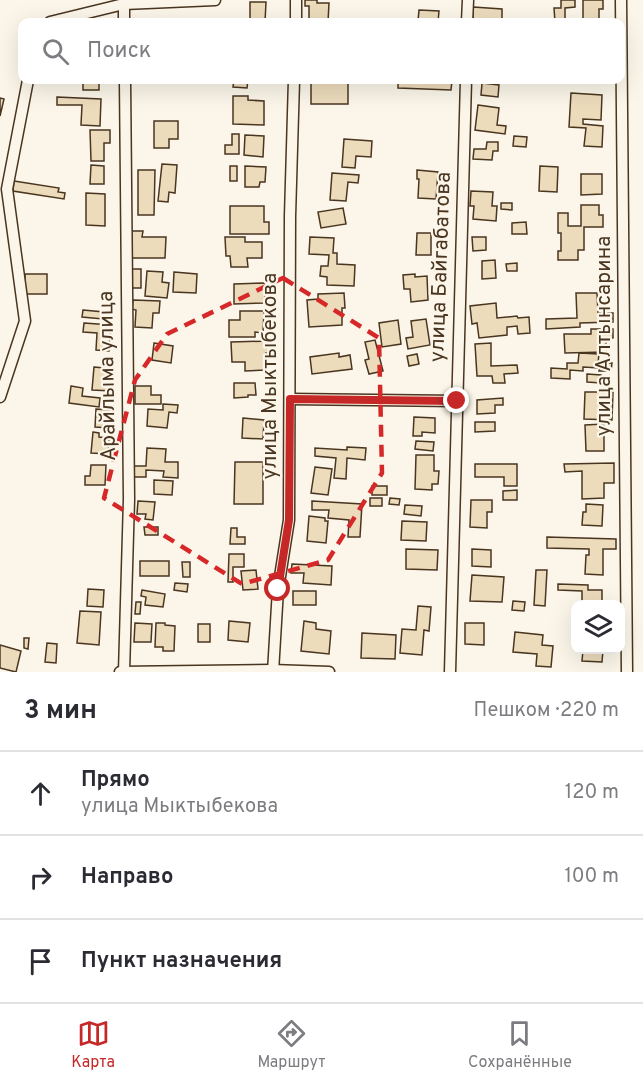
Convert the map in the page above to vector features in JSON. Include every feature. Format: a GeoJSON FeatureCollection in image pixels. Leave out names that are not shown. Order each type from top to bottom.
{"type":"FeatureCollection","features":[{"type":"Feature","properties":{"kind":"street"},"geometry":{"type":"LineString","coordinates":[[66,18],[124,4],[212,0]]}},
{"type":"Feature","properties":{"kind":"street"},"geometry":{"type":"LineString","coordinates":[[296,0],[296,18]]}},
{"type":"Feature","properties":{"kind":"street"},"geometry":{"type":"LineString","coordinates":[[467,18],[468,0]]}},
{"type":"Feature","properties":{"kind":"street","name":"улица Алтынсарина"},"geometry":{"type":"LineString","coordinates":[[621,0],[621,18]]}},
{"type":"Feature","properties":{"kind":"street"},"geometry":{"type":"LineString","coordinates":[[124,4],[124,18]]}},
{"type":"Feature","properties":{"kind":"street"},"geometry":{"type":"LineString","coordinates":[[0,397],[25,321],[4,188],[27,84]]}},
{"type":"Feature","properties":{"kind":"street","name":"Арайлыма улица"},"geometry":{"type":"LineString","coordinates":[[122,672],[129,499],[125,84]]}},
{"type":"Feature","properties":{"kind":"street","name":"улица Мыктыбекова"},"geometry":{"type":"LineString","coordinates":[[272,671],[278,589],[289,520],[290,216],[294,84]]}},
{"type":"Feature","properties":{"kind":"street","name":"улица Байгабатова"},"geometry":{"type":"LineString","coordinates":[[450,672],[466,84]]}},
{"type":"Feature","properties":{"kind":"street","name":"улица Алтынсарина"},"geometry":{"type":"LineString","coordinates":[[622,84],[627,672]]}},
{"type":"Feature","properties":{"kind":"street"},"geometry":{"type":"LineString","coordinates":[[290,399],[457,401]]}},
{"type":"Feature","properties":{"kind":"street"},"geometry":{"type":"LineString","coordinates":[[122,672],[329,672]]}},
{"type":"Feature","properties":{"kind":"highlighted area"},"geometry":{"type":"Polygon","coordinates":[[[283,278],[379,338],[382,473],[328,560],[242,584],[104,498],[135,380],[167,334],[283,278]]]}},
{"type":"Feature","properties":{"kind":"building"},"geometry":{"type":"Polygon","coordinates":[[[305,0],[329,3],[328,18],[309,18],[309,6],[305,6],[305,0]]]}},
{"type":"Feature","properties":{"kind":"building"},"geometry":{"type":"Polygon","coordinates":[[[561,0],[575,0],[575,7],[565,8],[565,18],[555,18],[554,8],[561,8],[561,0]]]}},
{"type":"Feature","properties":{"kind":"building"},"geometry":{"type":"Polygon","coordinates":[[[583,0],[603,0],[603,9],[599,9],[599,18],[583,18],[583,0]]]}},
{"type":"Feature","properties":{"kind":"building"},"geometry":{"type":"Polygon","coordinates":[[[250,2],[266,2],[265,18],[250,18],[250,2]]]}},
{"type":"Feature","properties":{"kind":"building"},"geometry":{"type":"Polygon","coordinates":[[[473,7],[502,9],[502,18],[473,18],[473,7]]]}},
{"type":"Feature","properties":{"kind":"building"},"geometry":{"type":"Polygon","coordinates":[[[419,10],[439,11],[438,18],[418,18],[419,10]]]}},
{"type":"Feature","properties":{"kind":"building"},"geometry":{"type":"Polygon","coordinates":[[[83,84],[99,84],[99,90],[83,90],[83,84]]]}},
{"type":"Feature","properties":{"kind":"building"},"geometry":{"type":"Polygon","coordinates":[[[233,84],[248,84],[247,88],[233,87],[233,84]]]}},
{"type":"Feature","properties":{"kind":"building"},"geometry":{"type":"Polygon","coordinates":[[[311,84],[348,84],[348,104],[311,104],[311,84]]]}},
{"type":"Feature","properties":{"kind":"building"},"geometry":{"type":"Polygon","coordinates":[[[398,84],[452,84],[451,90],[398,88],[398,84]]]}},
{"type":"Feature","properties":{"kind":"building"},"geometry":{"type":"Polygon","coordinates":[[[482,84],[499,85],[498,97],[481,95],[482,84]]]}},
{"type":"Feature","properties":{"kind":"building"},"geometry":{"type":"Polygon","coordinates":[[[571,93],[602,95],[601,120],[583,119],[583,124],[603,126],[602,147],[584,146],[586,128],[569,127],[571,93]]]}},
{"type":"Feature","properties":{"kind":"building"},"geometry":{"type":"Polygon","coordinates":[[[233,96],[248,96],[248,100],[264,101],[264,125],[233,124],[233,96]]]}},
{"type":"Feature","properties":{"kind":"building"},"geometry":{"type":"Polygon","coordinates":[[[57,97],[101,99],[100,126],[81,125],[82,105],[57,105],[57,97]]]}},
{"type":"Feature","properties":{"kind":"building"},"geometry":{"type":"Polygon","coordinates":[[[0,98],[4,99],[0,116],[0,98]]]}},
{"type":"Feature","properties":{"kind":"building"},"geometry":{"type":"Polygon","coordinates":[[[478,105],[499,108],[497,125],[506,126],[505,134],[475,130],[478,105]]]}},
{"type":"Feature","properties":{"kind":"building"},"geometry":{"type":"Polygon","coordinates":[[[154,121],[178,121],[178,139],[169,139],[169,148],[154,148],[154,121]]]}},
{"type":"Feature","properties":{"kind":"building"},"geometry":{"type":"Polygon","coordinates":[[[90,130],[110,130],[110,143],[104,143],[104,161],[91,161],[90,130]]]}},
{"type":"Feature","properties":{"kind":"building"},"geometry":{"type":"Polygon","coordinates":[[[232,134],[239,134],[239,154],[225,154],[225,145],[232,145],[232,134]]]}},
{"type":"Feature","properties":{"kind":"building"},"geometry":{"type":"Polygon","coordinates":[[[245,135],[264,136],[263,157],[244,155],[245,135]]]}},
{"type":"Feature","properties":{"kind":"building"},"geometry":{"type":"Polygon","coordinates":[[[514,136],[527,137],[526,147],[513,146],[514,136]]]}},
{"type":"Feature","properties":{"kind":"building"},"geometry":{"type":"Polygon","coordinates":[[[344,139],[372,141],[371,157],[356,156],[355,168],[342,167],[344,139]]]}},
{"type":"Feature","properties":{"kind":"building"},"geometry":{"type":"Polygon","coordinates":[[[487,142],[498,142],[498,151],[493,151],[492,160],[473,159],[474,149],[486,149],[487,142]]]}},
{"type":"Feature","properties":{"kind":"building"},"geometry":{"type":"Polygon","coordinates":[[[162,164],[177,165],[175,193],[169,192],[168,202],[158,201],[162,164]]]}},
{"type":"Feature","properties":{"kind":"building"},"geometry":{"type":"Polygon","coordinates":[[[91,165],[104,166],[104,184],[90,184],[91,165]]]}},
{"type":"Feature","properties":{"kind":"building"},"geometry":{"type":"Polygon","coordinates":[[[230,166],[237,166],[237,181],[230,181],[230,166]]]}},
{"type":"Feature","properties":{"kind":"building"},"geometry":{"type":"Polygon","coordinates":[[[245,166],[266,167],[265,182],[260,182],[259,187],[245,187],[245,166]]]}},
{"type":"Feature","properties":{"kind":"building"},"geometry":{"type":"Polygon","coordinates":[[[540,166],[558,167],[557,192],[539,191],[540,166]]]}},
{"type":"Feature","properties":{"kind":"building"},"geometry":{"type":"Polygon","coordinates":[[[138,170],[155,170],[154,215],[138,215],[138,170]]]}},
{"type":"Feature","properties":{"kind":"building"},"geometry":{"type":"Polygon","coordinates":[[[417,170],[438,172],[436,199],[418,198],[417,170]]]}},
{"type":"Feature","properties":{"kind":"building"},"geometry":{"type":"Polygon","coordinates":[[[332,173],[359,175],[358,183],[348,182],[346,201],[330,200],[332,173]]]}},
{"type":"Feature","properties":{"kind":"building"},"geometry":{"type":"Polygon","coordinates":[[[581,174],[602,174],[602,194],[581,195],[581,174]]]}},
{"type":"Feature","properties":{"kind":"building"},"geometry":{"type":"Polygon","coordinates":[[[14,181],[59,188],[58,192],[65,193],[64,199],[13,191],[14,181]]]}},
{"type":"Feature","properties":{"kind":"building"},"geometry":{"type":"Polygon","coordinates":[[[471,191],[493,192],[492,206],[497,206],[496,221],[473,219],[474,206],[470,206],[471,191]]]}},
{"type":"Feature","properties":{"kind":"building"},"geometry":{"type":"Polygon","coordinates":[[[86,193],[105,194],[105,226],[86,225],[86,193]]]}},
{"type":"Feature","properties":{"kind":"building"},"geometry":{"type":"Polygon","coordinates":[[[501,203],[512,203],[512,210],[501,209],[501,203]]]}},
{"type":"Feature","properties":{"kind":"building"},"geometry":{"type":"Polygon","coordinates":[[[581,205],[599,205],[599,215],[603,215],[603,227],[584,227],[584,250],[578,250],[578,260],[558,260],[558,251],[561,251],[561,233],[558,233],[558,213],[568,213],[568,226],[581,226],[581,205]]]}},
{"type":"Feature","properties":{"kind":"building"},"geometry":{"type":"Polygon","coordinates":[[[230,206],[264,206],[264,222],[269,222],[269,234],[230,234],[230,206]]]}},
{"type":"Feature","properties":{"kind":"building"},"geometry":{"type":"Polygon","coordinates":[[[343,208],[346,224],[321,228],[318,212],[343,208]]]}},
{"type":"Feature","properties":{"kind":"building"},"geometry":{"type":"Polygon","coordinates":[[[526,222],[527,234],[512,234],[512,223],[526,222]]]}},
{"type":"Feature","properties":{"kind":"building"},"geometry":{"type":"Polygon","coordinates":[[[131,231],[143,231],[142,237],[166,237],[165,258],[131,258],[131,231]]]}},
{"type":"Feature","properties":{"kind":"building"},"geometry":{"type":"Polygon","coordinates":[[[417,233],[431,233],[431,255],[416,255],[417,233]]]}},
{"type":"Feature","properties":{"kind":"building"},"geometry":{"type":"Polygon","coordinates":[[[225,237],[245,237],[245,242],[262,242],[262,258],[247,258],[248,267],[231,267],[230,256],[226,256],[225,237]]]}},
{"type":"Feature","properties":{"kind":"building"},"geometry":{"type":"Polygon","coordinates":[[[310,237],[334,238],[333,253],[337,253],[337,264],[355,265],[354,286],[327,285],[327,277],[320,276],[321,266],[328,266],[329,255],[309,254],[310,237]]]}},
{"type":"Feature","properties":{"kind":"building"},"geometry":{"type":"Polygon","coordinates":[[[472,237],[486,237],[486,250],[473,251],[472,237]]]}},
{"type":"Feature","properties":{"kind":"building"},"geometry":{"type":"Polygon","coordinates":[[[495,260],[496,278],[482,279],[482,261],[495,260]]]}},
{"type":"Feature","properties":{"kind":"building"},"geometry":{"type":"Polygon","coordinates":[[[517,263],[517,271],[507,271],[506,264],[517,263]]]}},
{"type":"Feature","properties":{"kind":"building"},"geometry":{"type":"Polygon","coordinates":[[[131,269],[141,269],[141,288],[131,288],[131,269]]]}},
{"type":"Feature","properties":{"kind":"building"},"geometry":{"type":"Polygon","coordinates":[[[147,271],[163,272],[162,282],[169,283],[167,298],[145,296],[147,271]]]}},
{"type":"Feature","properties":{"kind":"building"},"geometry":{"type":"Polygon","coordinates":[[[174,272],[197,274],[196,293],[173,292],[174,272]]]}},
{"type":"Feature","properties":{"kind":"building"},"geometry":{"type":"Polygon","coordinates":[[[25,274],[47,274],[47,294],[25,294],[25,274]]]}},
{"type":"Feature","properties":{"kind":"building"},"geometry":{"type":"Polygon","coordinates":[[[415,274],[415,277],[427,276],[428,300],[411,302],[410,289],[404,289],[403,275],[415,274]]]}},
{"type":"Feature","properties":{"kind":"building"},"geometry":{"type":"Polygon","coordinates":[[[265,283],[265,303],[234,304],[234,284],[265,283]]]}},
{"type":"Feature","properties":{"kind":"building"},"geometry":{"type":"Polygon","coordinates":[[[344,293],[345,308],[342,308],[342,325],[309,327],[307,300],[318,299],[318,294],[344,293]]]}},
{"type":"Feature","properties":{"kind":"building"},"geometry":{"type":"Polygon","coordinates":[[[576,293],[597,293],[598,313],[613,313],[613,322],[580,323],[580,327],[546,329],[546,319],[577,318],[576,293]]]}},
{"type":"Feature","properties":{"kind":"building"},"geometry":{"type":"Polygon","coordinates":[[[133,300],[160,301],[159,313],[153,313],[152,328],[135,327],[136,310],[132,309],[133,300]]]}},
{"type":"Feature","properties":{"kind":"building"},"geometry":{"type":"Polygon","coordinates":[[[496,303],[497,318],[529,317],[530,333],[518,334],[517,326],[507,327],[507,335],[479,338],[477,323],[472,324],[470,306],[496,303]]]}},
{"type":"Feature","properties":{"kind":"building"},"geometry":{"type":"Polygon","coordinates":[[[83,310],[104,312],[103,319],[82,317],[83,310]]]}},
{"type":"Feature","properties":{"kind":"building"},"geometry":{"type":"Polygon","coordinates":[[[240,311],[264,311],[263,333],[255,332],[255,337],[229,337],[229,320],[240,320],[240,311]]]}},
{"type":"Feature","properties":{"kind":"building"},"geometry":{"type":"Polygon","coordinates":[[[426,319],[430,345],[408,349],[406,338],[413,337],[411,321],[426,319]]]}},
{"type":"Feature","properties":{"kind":"building"},"geometry":{"type":"Polygon","coordinates":[[[398,320],[401,344],[382,347],[379,323],[398,320]]]}},
{"type":"Feature","properties":{"kind":"building"},"geometry":{"type":"Polygon","coordinates":[[[84,323],[111,325],[109,351],[96,350],[97,333],[83,332],[84,323]]]}},
{"type":"Feature","properties":{"kind":"building"},"geometry":{"type":"Polygon","coordinates":[[[591,329],[613,329],[613,338],[606,338],[606,352],[565,353],[564,334],[591,334],[591,329]]]}},
{"type":"Feature","properties":{"kind":"building"},"geometry":{"type":"Polygon","coordinates":[[[375,340],[383,371],[369,374],[365,360],[369,359],[365,342],[375,340]]]}},
{"type":"Feature","properties":{"kind":"building"},"geometry":{"type":"Polygon","coordinates":[[[270,341],[271,353],[266,353],[267,370],[245,371],[245,362],[232,362],[231,342],[270,341]]]}},
{"type":"Feature","properties":{"kind":"building"},"geometry":{"type":"Polygon","coordinates":[[[154,343],[173,346],[171,363],[152,360],[154,343]]]}},
{"type":"Feature","properties":{"kind":"building"},"geometry":{"type":"Polygon","coordinates":[[[491,343],[491,366],[517,365],[518,373],[504,374],[505,383],[493,383],[492,376],[477,376],[475,344],[491,343]]]}},
{"type":"Feature","properties":{"kind":"building"},"geometry":{"type":"Polygon","coordinates":[[[339,353],[339,357],[350,355],[352,369],[312,374],[310,357],[339,353]]]}},
{"type":"Feature","properties":{"kind":"building"},"geometry":{"type":"Polygon","coordinates":[[[579,353],[599,354],[598,363],[612,363],[611,371],[583,367],[583,371],[570,370],[570,379],[551,378],[551,368],[567,369],[567,363],[578,363],[579,353]]]}},
{"type":"Feature","properties":{"kind":"building"},"geometry":{"type":"Polygon","coordinates":[[[417,354],[419,364],[409,366],[407,356],[417,354]]]}},
{"type":"Feature","properties":{"kind":"building"},"geometry":{"type":"Polygon","coordinates":[[[94,367],[114,369],[112,391],[92,390],[94,367]]]}},
{"type":"Feature","properties":{"kind":"building"},"geometry":{"type":"Polygon","coordinates":[[[587,374],[601,375],[601,383],[587,382],[587,374]]]}},
{"type":"Feature","properties":{"kind":"building"},"geometry":{"type":"Polygon","coordinates":[[[234,383],[255,383],[256,395],[234,398],[234,383]]]}},
{"type":"Feature","properties":{"kind":"building"},"geometry":{"type":"Polygon","coordinates":[[[71,386],[83,388],[82,396],[100,398],[99,407],[69,403],[71,386]]]}},
{"type":"Feature","properties":{"kind":"building"},"geometry":{"type":"Polygon","coordinates":[[[135,386],[151,386],[151,395],[161,395],[161,404],[135,404],[135,386]]]}},
{"type":"Feature","properties":{"kind":"building"},"geometry":{"type":"Polygon","coordinates":[[[585,392],[613,392],[612,420],[584,419],[585,392]]]}},
{"type":"Feature","properties":{"kind":"building"},"geometry":{"type":"Polygon","coordinates":[[[503,398],[503,405],[495,405],[495,413],[477,414],[477,400],[503,398]]]}},
{"type":"Feature","properties":{"kind":"building"},"geometry":{"type":"Polygon","coordinates":[[[163,404],[178,405],[177,413],[169,412],[167,428],[147,426],[148,409],[163,410],[163,404]]]}},
{"type":"Feature","properties":{"kind":"building"},"geometry":{"type":"Polygon","coordinates":[[[96,409],[111,410],[110,428],[95,427],[96,409]]]}},
{"type":"Feature","properties":{"kind":"building"},"geometry":{"type":"Polygon","coordinates":[[[414,417],[435,418],[435,433],[422,432],[422,436],[413,436],[414,417]]]}},
{"type":"Feature","properties":{"kind":"building"},"geometry":{"type":"Polygon","coordinates":[[[243,418],[264,420],[263,439],[242,438],[243,418]]]}},
{"type":"Feature","properties":{"kind":"building"},"geometry":{"type":"Polygon","coordinates":[[[475,422],[495,422],[495,431],[475,432],[475,422]]]}},
{"type":"Feature","properties":{"kind":"building"},"geometry":{"type":"Polygon","coordinates":[[[604,424],[604,451],[586,451],[585,425],[604,424]]]}},
{"type":"Feature","properties":{"kind":"building"},"geometry":{"type":"Polygon","coordinates":[[[93,432],[99,433],[99,437],[109,438],[108,454],[91,453],[93,432]]]}},
{"type":"Feature","properties":{"kind":"building"},"geometry":{"type":"Polygon","coordinates":[[[416,441],[434,442],[433,451],[415,449],[416,441]]]}},
{"type":"Feature","properties":{"kind":"building"},"geometry":{"type":"Polygon","coordinates":[[[347,447],[366,448],[365,460],[347,458],[346,479],[334,478],[336,458],[315,456],[315,448],[347,450],[347,447]]]}},
{"type":"Feature","properties":{"kind":"building"},"geometry":{"type":"Polygon","coordinates":[[[147,448],[166,449],[165,462],[178,462],[178,478],[163,477],[164,471],[146,470],[146,477],[133,477],[133,466],[146,466],[147,448]]]}},
{"type":"Feature","properties":{"kind":"building"},"geometry":{"type":"Polygon","coordinates":[[[416,455],[434,455],[434,471],[439,471],[438,484],[432,484],[432,490],[415,489],[416,455]]]}},
{"type":"Feature","properties":{"kind":"building"},"geometry":{"type":"Polygon","coordinates":[[[235,462],[263,462],[263,504],[234,504],[235,462]]]}},
{"type":"Feature","properties":{"kind":"building"},"geometry":{"type":"Polygon","coordinates":[[[614,463],[614,483],[604,483],[604,498],[582,499],[582,471],[565,472],[564,464],[614,463]]]}},
{"type":"Feature","properties":{"kind":"building"},"geometry":{"type":"Polygon","coordinates":[[[475,464],[517,464],[517,486],[504,486],[504,477],[475,477],[475,464]]]}},
{"type":"Feature","properties":{"kind":"building"},"geometry":{"type":"Polygon","coordinates":[[[91,465],[106,465],[105,485],[85,485],[85,476],[90,476],[91,465]]]}},
{"type":"Feature","properties":{"kind":"building"},"geometry":{"type":"Polygon","coordinates":[[[315,467],[332,469],[328,495],[311,493],[315,467]]]}},
{"type":"Feature","properties":{"kind":"building"},"geometry":{"type":"Polygon","coordinates":[[[154,480],[173,481],[172,495],[154,494],[154,480]]]}},
{"type":"Feature","properties":{"kind":"building"},"geometry":{"type":"Polygon","coordinates":[[[372,486],[387,486],[387,495],[372,495],[372,486]]]}},
{"type":"Feature","properties":{"kind":"building"},"geometry":{"type":"Polygon","coordinates":[[[517,490],[517,500],[503,500],[503,491],[517,490]]]}},
{"type":"Feature","properties":{"kind":"building"},"geometry":{"type":"Polygon","coordinates":[[[370,498],[382,498],[382,506],[370,506],[370,498]]]}},
{"type":"Feature","properties":{"kind":"building"},"geometry":{"type":"Polygon","coordinates":[[[390,498],[400,499],[399,505],[389,504],[390,498]]]}},
{"type":"Feature","properties":{"kind":"building"},"geometry":{"type":"Polygon","coordinates":[[[471,500],[492,500],[492,512],[487,512],[487,528],[470,527],[471,500]]]}},
{"type":"Feature","properties":{"kind":"building"},"geometry":{"type":"Polygon","coordinates":[[[138,501],[155,502],[153,520],[145,519],[146,514],[137,514],[138,501]]]}},
{"type":"Feature","properties":{"kind":"building"},"geometry":{"type":"Polygon","coordinates":[[[312,501],[362,504],[360,537],[348,537],[349,520],[328,518],[329,510],[312,510],[312,501]]]}},
{"type":"Feature","properties":{"kind":"building"},"geometry":{"type":"Polygon","coordinates":[[[586,504],[603,505],[602,526],[582,525],[586,504]]]}},
{"type":"Feature","properties":{"kind":"building"},"geometry":{"type":"Polygon","coordinates":[[[405,505],[422,506],[421,516],[404,514],[405,505]]]}},
{"type":"Feature","properties":{"kind":"building"},"geometry":{"type":"Polygon","coordinates":[[[309,516],[325,518],[325,521],[328,521],[326,543],[307,541],[309,516]]]}},
{"type":"Feature","properties":{"kind":"building"},"geometry":{"type":"Polygon","coordinates":[[[402,521],[427,522],[426,541],[401,540],[402,521]]]}},
{"type":"Feature","properties":{"kind":"building"},"geometry":{"type":"Polygon","coordinates":[[[144,527],[158,527],[158,535],[145,535],[144,527]]]}},
{"type":"Feature","properties":{"kind":"building"},"geometry":{"type":"Polygon","coordinates":[[[231,528],[237,528],[237,537],[245,537],[245,544],[230,544],[231,528]]]}},
{"type":"Feature","properties":{"kind":"building"},"geometry":{"type":"Polygon","coordinates":[[[547,537],[616,539],[616,549],[603,549],[603,575],[585,574],[586,555],[589,555],[589,549],[547,548],[547,537]]]}},
{"type":"Feature","properties":{"kind":"building"},"geometry":{"type":"Polygon","coordinates":[[[406,549],[438,550],[437,570],[406,569],[406,549]]]}},
{"type":"Feature","properties":{"kind":"building"},"geometry":{"type":"Polygon","coordinates":[[[472,549],[491,550],[491,567],[472,566],[472,549]]]}},
{"type":"Feature","properties":{"kind":"building"},"geometry":{"type":"Polygon","coordinates":[[[229,554],[244,554],[244,567],[233,567],[233,582],[228,582],[229,554]]]}},
{"type":"Feature","properties":{"kind":"building"},"geometry":{"type":"Polygon","coordinates":[[[140,561],[169,561],[169,576],[140,576],[140,561]]]}},
{"type":"Feature","properties":{"kind":"building"},"geometry":{"type":"Polygon","coordinates":[[[182,562],[190,562],[190,577],[183,577],[182,562]]]}},
{"type":"Feature","properties":{"kind":"building"},"geometry":{"type":"Polygon","coordinates":[[[292,564],[332,566],[331,585],[303,583],[304,573],[291,573],[292,564]]]}},
{"type":"Feature","properties":{"kind":"building"},"geometry":{"type":"Polygon","coordinates":[[[256,570],[258,589],[243,590],[241,571],[256,570]]]}},
{"type":"Feature","properties":{"kind":"building"},"geometry":{"type":"Polygon","coordinates":[[[536,570],[547,570],[545,606],[534,605],[536,570]]]}},
{"type":"Feature","properties":{"kind":"building"},"geometry":{"type":"Polygon","coordinates":[[[472,575],[504,577],[502,602],[470,601],[472,575]]]}},
{"type":"Feature","properties":{"kind":"building"},"geometry":{"type":"Polygon","coordinates":[[[175,583],[188,584],[187,592],[174,590],[175,583]]]}},
{"type":"Feature","properties":{"kind":"building"},"geometry":{"type":"Polygon","coordinates":[[[558,584],[588,585],[588,590],[602,590],[602,600],[582,600],[582,591],[558,590],[558,584]]]}},
{"type":"Feature","properties":{"kind":"building"},"geometry":{"type":"Polygon","coordinates":[[[88,589],[104,590],[103,607],[87,606],[88,589]]]}},
{"type":"Feature","properties":{"kind":"building"},"geometry":{"type":"Polygon","coordinates":[[[142,590],[165,594],[163,607],[145,605],[146,597],[141,596],[142,590]]]}},
{"type":"Feature","properties":{"kind":"building"},"geometry":{"type":"Polygon","coordinates":[[[293,591],[316,591],[316,605],[293,605],[293,591]]]}},
{"type":"Feature","properties":{"kind":"building"},"geometry":{"type":"Polygon","coordinates":[[[513,601],[525,602],[524,611],[512,610],[513,601]]]}},
{"type":"Feature","properties":{"kind":"building"},"geometry":{"type":"Polygon","coordinates":[[[136,602],[141,602],[140,614],[135,614],[136,602]]]}},
{"type":"Feature","properties":{"kind":"building"},"geometry":{"type":"Polygon","coordinates":[[[418,606],[431,607],[429,631],[424,630],[422,655],[400,653],[402,629],[416,630],[418,606]]]}},
{"type":"Feature","properties":{"kind":"building"},"geometry":{"type":"Polygon","coordinates":[[[80,611],[101,612],[99,645],[77,643],[80,611]]]}},
{"type":"Feature","properties":{"kind":"building"},"geometry":{"type":"Polygon","coordinates":[[[229,621],[250,623],[248,642],[228,640],[229,621]]]}},
{"type":"Feature","properties":{"kind":"building"},"geometry":{"type":"Polygon","coordinates":[[[304,621],[316,623],[316,629],[331,631],[329,654],[301,651],[304,621]]]}},
{"type":"Feature","properties":{"kind":"building"},"geometry":{"type":"Polygon","coordinates":[[[135,623],[152,624],[151,642],[134,642],[135,623]]]}},
{"type":"Feature","properties":{"kind":"building"},"geometry":{"type":"Polygon","coordinates":[[[156,623],[175,626],[174,651],[163,651],[163,647],[155,647],[156,623]]]}},
{"type":"Feature","properties":{"kind":"building"},"geometry":{"type":"Polygon","coordinates":[[[465,623],[484,623],[484,645],[465,644],[465,623]]]}},
{"type":"Feature","properties":{"kind":"building"},"geometry":{"type":"Polygon","coordinates":[[[198,624],[210,624],[210,642],[198,642],[198,624]]]}},
{"type":"Feature","properties":{"kind":"building"},"geometry":{"type":"Polygon","coordinates":[[[515,632],[543,635],[542,645],[553,646],[551,667],[536,666],[537,654],[513,652],[515,632]]]}},
{"type":"Feature","properties":{"kind":"building"},"geometry":{"type":"Polygon","coordinates":[[[362,633],[396,635],[395,659],[361,658],[362,633]]]}},
{"type":"Feature","properties":{"kind":"building"},"geometry":{"type":"Polygon","coordinates":[[[24,638],[29,638],[28,649],[24,648],[24,638]]]}},
{"type":"Feature","properties":{"kind":"building"},"geometry":{"type":"Polygon","coordinates":[[[47,643],[57,644],[56,663],[45,662],[47,643]]]}},
{"type":"Feature","properties":{"kind":"building"},"geometry":{"type":"Polygon","coordinates":[[[0,645],[21,651],[16,672],[0,668],[0,645]]]}},
{"type":"Feature","properties":{"kind":"building"},"geometry":{"type":"Polygon","coordinates":[[[583,654],[603,654],[602,662],[582,661],[583,654]]]}},
{"type":"Feature","properties":{"kind":"route"},"geometry":{"type":"LineString","coordinates":[[278,589],[289,520],[290,399],[457,401]]}}]}
